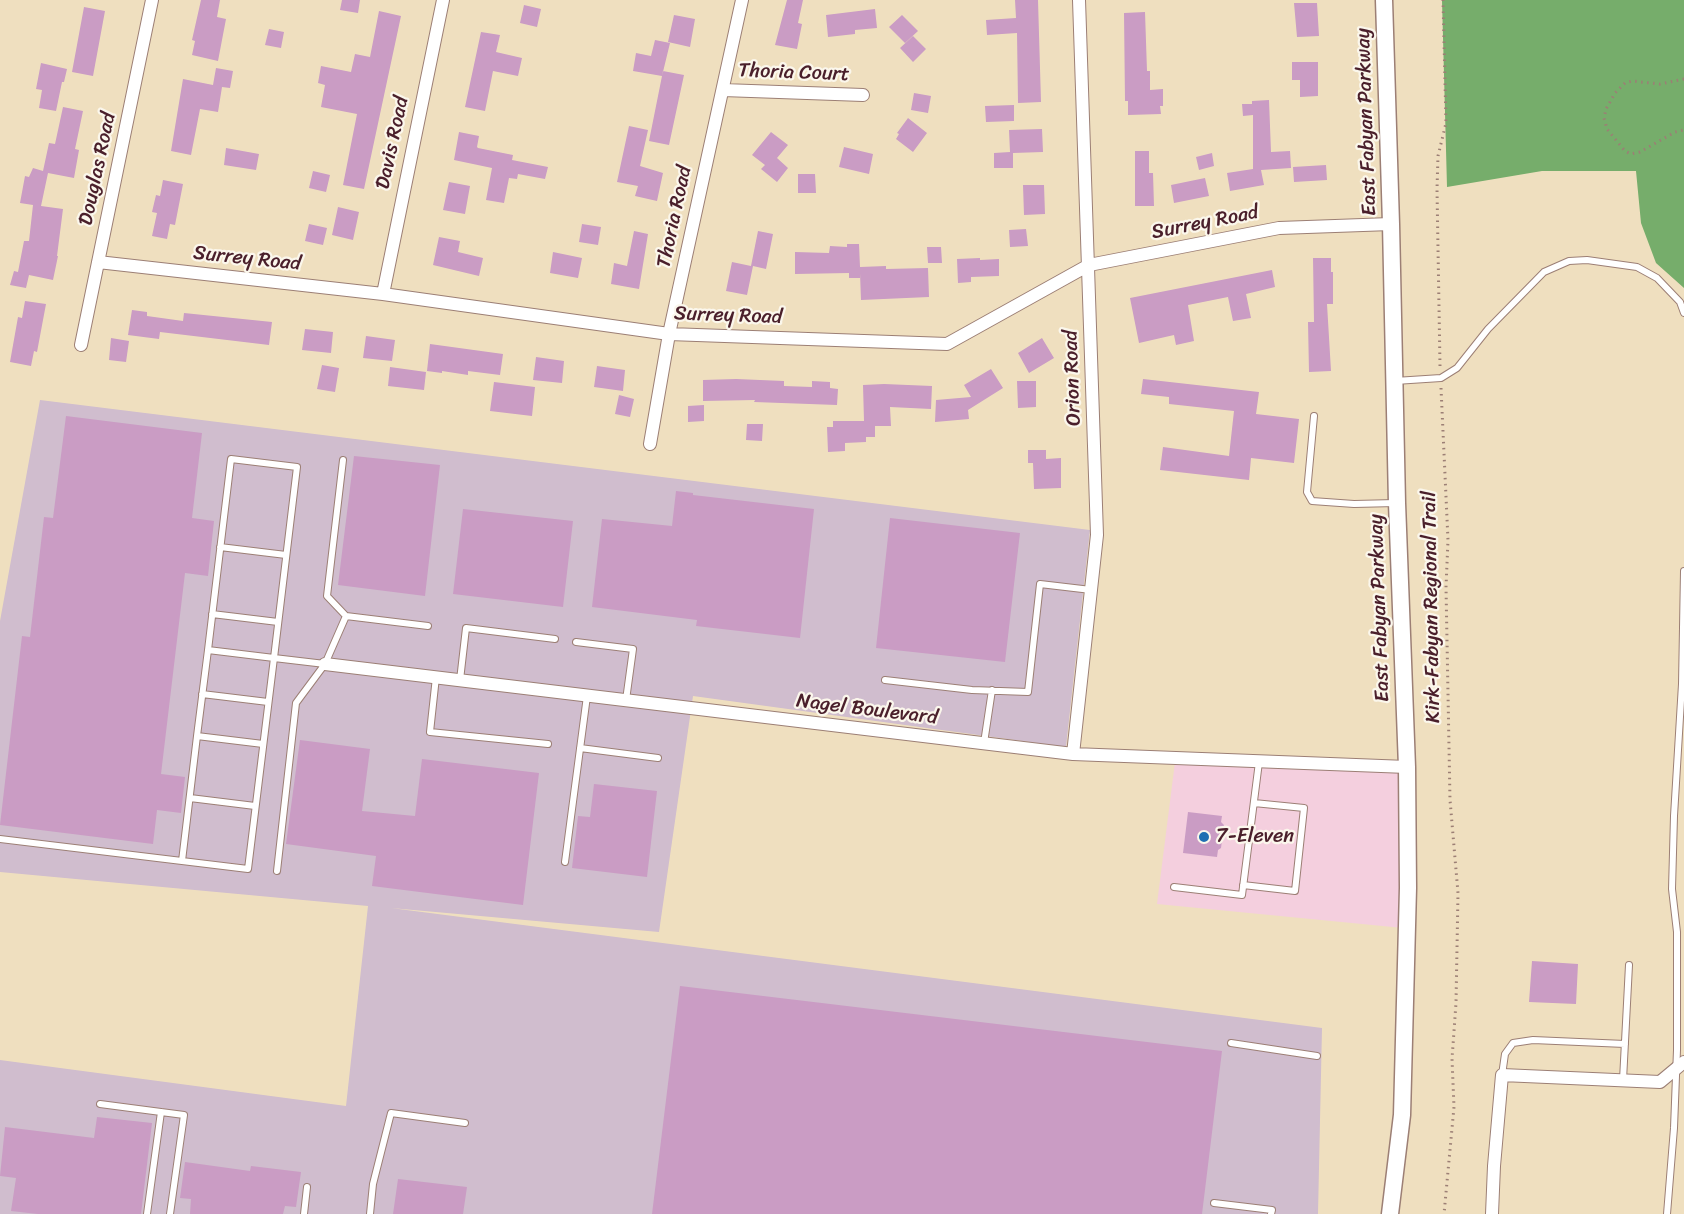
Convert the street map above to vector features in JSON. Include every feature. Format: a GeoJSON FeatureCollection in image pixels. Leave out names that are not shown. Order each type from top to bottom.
{"type":"FeatureCollection","features":[{"type":"Feature","properties":{"kind":"main road","name":"East Fabyan Parkway"},"geometry":{"type":"LineString","coordinates":[[1384,0],[1397,503],[1407,767],[1408,888],[1402,1115],[1390,1214]]}},
{"type":"Feature","properties":{"kind":"street","name":"Douglas Road"},"geometry":{"type":"LineString","coordinates":[[81,345],[152,0]]}},
{"type":"Feature","properties":{"kind":"street","name":"Davis Road"},"geometry":{"type":"LineString","coordinates":[[382,294],[443,0]]}},
{"type":"Feature","properties":{"kind":"street","name":"Thoria Road"},"geometry":{"type":"LineString","coordinates":[[650,444],[669,334],[742,0]]}},
{"type":"Feature","properties":{"kind":"street","name":"Orion Road"},"geometry":{"type":"LineString","coordinates":[[1073,754],[1097,535],[1079,0]]}},
{"type":"Feature","properties":{"kind":"street","name":"Thoria Court"},"geometry":{"type":"LineString","coordinates":[[723,90],[863,95]]}},
{"type":"Feature","properties":{"kind":"street","name":"Surrey Road"},"geometry":{"type":"LineString","coordinates":[[98,262],[382,294],[669,334],[947,344],[1089,265],[1279,228],[1391,224]]}},
{"type":"Feature","properties":{"kind":"street","name":"Nagel Boulevard"},"geometry":{"type":"LineString","coordinates":[[325,664],[1073,754],[1407,767]]}},
{"type":"Feature","properties":{"kind":"street"},"geometry":{"type":"LineString","coordinates":[[1491,1214],[1502,1076],[1660,1082],[1680,1066]]}},
{"type":"Feature","properties":{"kind":"lane"},"geometry":{"type":"LineString","coordinates":[[1394,381],[1441,378],[1457,368],[1488,329],[1544,272],[1569,261],[1587,260],[1637,267],[1657,278],[1680,302],[1684,313]]}},
{"type":"Feature","properties":{"kind":"lane"},"geometry":{"type":"LineString","coordinates":[[1314,416],[1307,492],[1312,501],[1354,504],[1397,503]]}},
{"type":"Feature","properties":{"kind":"lane"},"geometry":{"type":"LineString","coordinates":[[0,839],[248,869],[297,467],[231,459],[182,861]]}},
{"type":"Feature","properties":{"kind":"lane"},"geometry":{"type":"LineString","coordinates":[[342,460],[327,596],[346,616],[428,626]]}},
{"type":"Feature","properties":{"kind":"lane"},"geometry":{"type":"LineString","coordinates":[[220,547],[286,555]]}},
{"type":"Feature","properties":{"kind":"lane"},"geometry":{"type":"LineString","coordinates":[[1667,1214],[1680,1066],[1677,932],[1672,888],[1682,684],[1684,570]]}},
{"type":"Feature","properties":{"kind":"lane"},"geometry":{"type":"LineString","coordinates":[[885,680],[1028,692],[1040,584],[1091,590]]}},
{"type":"Feature","properties":{"kind":"lane"},"geometry":{"type":"LineString","coordinates":[[212,614],[278,622]]}},
{"type":"Feature","properties":{"kind":"lane"},"geometry":{"type":"LineString","coordinates":[[277,871],[296,703],[325,664],[346,616]]}},
{"type":"Feature","properties":{"kind":"lane"},"geometry":{"type":"LineString","coordinates":[[460,680],[466,628],[555,639]]}},
{"type":"Feature","properties":{"kind":"lane"},"geometry":{"type":"LineString","coordinates":[[576,642],[633,649],[626,700]]}},
{"type":"Feature","properties":{"kind":"lane"},"geometry":{"type":"LineString","coordinates":[[208,650],[325,664]]}},
{"type":"Feature","properties":{"kind":"lane"},"geometry":{"type":"LineString","coordinates":[[436,677],[430,732],[548,744]]}},
{"type":"Feature","properties":{"kind":"lane"},"geometry":{"type":"LineString","coordinates":[[984,743],[992,690]]}},
{"type":"Feature","properties":{"kind":"lane"},"geometry":{"type":"LineString","coordinates":[[202,694],[268,702]]}},
{"type":"Feature","properties":{"kind":"lane"},"geometry":{"type":"LineString","coordinates":[[565,862],[587,696]]}},
{"type":"Feature","properties":{"kind":"lane"},"geometry":{"type":"LineString","coordinates":[[197,736],[263,744]]}},
{"type":"Feature","properties":{"kind":"lane"},"geometry":{"type":"LineString","coordinates":[[580,748],[658,758]]}},
{"type":"Feature","properties":{"kind":"lane"},"geometry":{"type":"LineString","coordinates":[[1174,887],[1242,895],[1259,762]]}},
{"type":"Feature","properties":{"kind":"lane"},"geometry":{"type":"LineString","coordinates":[[190,798],[255,806]]}},
{"type":"Feature","properties":{"kind":"lane"},"geometry":{"type":"LineString","coordinates":[[1244,885],[1294,891],[1304,808],[1254,803]]}},
{"type":"Feature","properties":{"kind":"lane"},"geometry":{"type":"LineString","coordinates":[[1623,1081],[1629,965]]}},
{"type":"Feature","properties":{"kind":"lane"},"geometry":{"type":"LineString","coordinates":[[1502,1076],[1505,1054],[1513,1042],[1533,1040],[1625,1044]]}},
{"type":"Feature","properties":{"kind":"lane"},"geometry":{"type":"LineString","coordinates":[[1231,1043],[1317,1056]]}},
{"type":"Feature","properties":{"kind":"lane"},"geometry":{"type":"LineString","coordinates":[[100,1104],[184,1115],[170,1214]]}},
{"type":"Feature","properties":{"kind":"lane"},"geometry":{"type":"LineString","coordinates":[[147,1214],[161,1112]]}},
{"type":"Feature","properties":{"kind":"lane"},"geometry":{"type":"LineString","coordinates":[[370,1214],[373,1184],[391,1113],[465,1123]]}},
{"type":"Feature","properties":{"kind":"lane"},"geometry":{"type":"LineString","coordinates":[[304,1214],[307,1187]]}},
{"type":"Feature","properties":{"kind":"lane"},"geometry":{"type":"LineString","coordinates":[[1215,1203],[1272,1210],[1271,1214]]}},
{"type":"Feature","properties":{"kind":"path","name":"Kirk-Fabyan Regional Trail"},"geometry":{"type":"LineString","coordinates":[[1443,0],[1446,123],[1438,156],[1437,189],[1441,378],[1448,540],[1446,587],[1450,800],[1458,893],[1456,1004],[1452,1059],[1454,1107],[1444,1214]]}},
{"type":"Feature","properties":{"kind":"path"},"geometry":{"type":"LineString","coordinates":[[1684,79],[1660,84],[1632,81],[1625,83],[1615,93],[1604,118],[1607,129],[1625,151],[1631,154],[1640,153],[1675,132],[1684,130]]}},
{"type":"Feature","properties":{"kind":"shaded area"},"geometry":{"type":"Polygon","coordinates":[[[40,400],[1090,530],[1066,747],[693,696],[659,932],[391,908],[1322,1028],[1318,1214],[0,1214],[0,1060],[346,1106],[368,906],[0,872],[0,621],[40,400]]]}},
{"type":"Feature","properties":{"kind":"shaded area"},"geometry":{"type":"Polygon","coordinates":[[[1175,762],[1404,771],[1403,928],[1157,904],[1175,762]]]}},
{"type":"Feature","properties":{"kind":"green space"},"geometry":{"type":"Polygon","coordinates":[[[1442,0],[1684,0],[1684,288],[1656,263],[1641,223],[1636,171],[1542,171],[1447,187],[1442,0]]]}},
{"type":"Feature","properties":{"kind":"building"},"geometry":{"type":"Polygon","coordinates":[[[201,0],[220,0],[217,17],[226,19],[218,61],[192,55],[195,41],[192,40],[201,0]]]}},
{"type":"Feature","properties":{"kind":"building"},"geometry":{"type":"Polygon","coordinates":[[[342,0],[360,0],[358,13],[340,10],[342,0]]]}},
{"type":"Feature","properties":{"kind":"building"},"geometry":{"type":"Polygon","coordinates":[[[787,0],[803,0],[798,23],[802,24],[797,49],[775,45],[787,0]]]}},
{"type":"Feature","properties":{"kind":"building"},"geometry":{"type":"Polygon","coordinates":[[[1015,0],[1038,0],[1041,102],[1018,103],[1017,33],[987,35],[986,20],[1016,18],[1015,0]]]}},
{"type":"Feature","properties":{"kind":"building"},"geometry":{"type":"Polygon","coordinates":[[[1294,3],[1317,3],[1319,36],[1297,37],[1294,3]]]}},
{"type":"Feature","properties":{"kind":"building"},"geometry":{"type":"Polygon","coordinates":[[[524,5],[541,9],[537,27],[520,23],[524,5]]]}},
{"type":"Feature","properties":{"kind":"building"},"geometry":{"type":"Polygon","coordinates":[[[84,7],[105,11],[93,76],[72,72],[84,7]]]}},
{"type":"Feature","properties":{"kind":"building"},"geometry":{"type":"Polygon","coordinates":[[[875,9],[877,28],[855,30],[855,34],[828,37],[826,15],[875,9]]]}},
{"type":"Feature","properties":{"kind":"building"},"geometry":{"type":"Polygon","coordinates":[[[379,11],[401,16],[364,189],[343,185],[357,114],[321,107],[325,85],[318,83],[321,66],[351,72],[355,54],[370,57],[379,11]]]}},
{"type":"Feature","properties":{"kind":"building"},"geometry":{"type":"Polygon","coordinates":[[[1145,12],[1150,90],[1163,89],[1163,106],[1160,106],[1161,114],[1128,115],[1128,101],[1125,101],[1124,13],[1145,12]]]}},
{"type":"Feature","properties":{"kind":"building"},"geometry":{"type":"Polygon","coordinates":[[[674,15],[695,19],[690,47],[668,42],[674,15]]]}},
{"type":"Feature","properties":{"kind":"building"},"geometry":{"type":"Polygon","coordinates":[[[902,15],[918,31],[905,43],[889,27],[902,15]]]}},
{"type":"Feature","properties":{"kind":"building"},"geometry":{"type":"Polygon","coordinates":[[[269,29],[284,32],[281,48],[265,45],[269,29]]]}},
{"type":"Feature","properties":{"kind":"building"},"geometry":{"type":"Polygon","coordinates":[[[481,32],[500,35],[496,52],[522,58],[518,76],[493,71],[485,111],[465,107],[481,32]]]}},
{"type":"Feature","properties":{"kind":"building"},"geometry":{"type":"Polygon","coordinates":[[[913,36],[926,49],[913,62],[900,48],[913,36]]]}},
{"type":"Feature","properties":{"kind":"building"},"geometry":{"type":"Polygon","coordinates":[[[655,40],[670,43],[662,76],[633,71],[636,53],[651,56],[655,40]]]}},
{"type":"Feature","properties":{"kind":"building"},"geometry":{"type":"Polygon","coordinates":[[[1292,62],[1318,62],[1318,96],[1300,97],[1300,80],[1292,80],[1292,62]]]}},
{"type":"Feature","properties":{"kind":"building"},"geometry":{"type":"Polygon","coordinates":[[[41,63],[67,69],[56,111],[39,108],[42,90],[36,89],[41,63]]]}},
{"type":"Feature","properties":{"kind":"building"},"geometry":{"type":"Polygon","coordinates":[[[216,68],[233,71],[230,88],[222,87],[218,112],[200,109],[191,155],[171,151],[183,79],[213,85],[216,68]]]}},
{"type":"Feature","properties":{"kind":"building"},"geometry":{"type":"Polygon","coordinates":[[[663,71],[684,75],[669,145],[649,141],[663,71]]]}},
{"type":"Feature","properties":{"kind":"building"},"geometry":{"type":"Polygon","coordinates":[[[914,93],[931,96],[928,113],[911,110],[914,93]]]}},
{"type":"Feature","properties":{"kind":"building"},"geometry":{"type":"Polygon","coordinates":[[[1269,100],[1271,152],[1290,151],[1291,168],[1261,170],[1264,185],[1230,191],[1227,173],[1253,169],[1253,115],[1243,116],[1242,104],[1269,100]]]}},
{"type":"Feature","properties":{"kind":"building"},"geometry":{"type":"Polygon","coordinates":[[[1014,105],[1014,121],[986,122],[985,106],[1014,105]]]}},
{"type":"Feature","properties":{"kind":"building"},"geometry":{"type":"Polygon","coordinates":[[[63,107],[83,111],[75,149],[79,150],[74,178],[48,173],[41,206],[63,209],[53,280],[29,275],[26,288],[10,285],[14,271],[18,272],[24,241],[29,241],[33,205],[20,203],[25,176],[29,177],[33,168],[43,171],[49,143],[55,144],[63,107]]]}},
{"type":"Feature","properties":{"kind":"building"},"geometry":{"type":"Polygon","coordinates":[[[908,118],[927,133],[913,152],[896,139],[899,134],[897,133],[908,118]]]}},
{"type":"Feature","properties":{"kind":"building"},"geometry":{"type":"Polygon","coordinates":[[[629,126],[648,130],[640,166],[663,173],[657,201],[635,196],[638,186],[617,182],[629,126]]]}},
{"type":"Feature","properties":{"kind":"building"},"geometry":{"type":"Polygon","coordinates":[[[1042,129],[1043,152],[1013,153],[1013,168],[994,168],[994,153],[1010,152],[1009,130],[1042,129]]]}},
{"type":"Feature","properties":{"kind":"building"},"geometry":{"type":"Polygon","coordinates":[[[459,132],[479,136],[478,148],[513,155],[512,160],[548,167],[545,179],[518,174],[517,179],[509,178],[504,203],[486,200],[492,168],[454,160],[459,132]]]}},
{"type":"Feature","properties":{"kind":"building"},"geometry":{"type":"Polygon","coordinates":[[[771,132],[788,145],[777,158],[788,168],[777,182],[761,169],[765,165],[752,155],[771,132]]]}},
{"type":"Feature","properties":{"kind":"building"},"geometry":{"type":"Polygon","coordinates":[[[844,147],[873,154],[869,174],[839,167],[844,147]]]}},
{"type":"Feature","properties":{"kind":"building"},"geometry":{"type":"Polygon","coordinates":[[[226,148],[259,154],[256,170],[224,165],[226,148]]]}},
{"type":"Feature","properties":{"kind":"building"},"geometry":{"type":"Polygon","coordinates":[[[1135,151],[1149,151],[1149,173],[1153,173],[1154,206],[1135,206],[1135,151]]]}},
{"type":"Feature","properties":{"kind":"building"},"geometry":{"type":"Polygon","coordinates":[[[1212,153],[1214,166],[1199,170],[1196,157],[1212,153]]]}},
{"type":"Feature","properties":{"kind":"building"},"geometry":{"type":"Polygon","coordinates":[[[1326,165],[1327,180],[1294,182],[1293,167],[1326,165]]]}},
{"type":"Feature","properties":{"kind":"building"},"geometry":{"type":"Polygon","coordinates":[[[313,171],[330,175],[326,192],[309,188],[313,171]]]}},
{"type":"Feature","properties":{"kind":"building"},"geometry":{"type":"Polygon","coordinates":[[[798,174],[815,174],[816,193],[798,193],[798,174]]]}},
{"type":"Feature","properties":{"kind":"building"},"geometry":{"type":"Polygon","coordinates":[[[1205,178],[1209,196],[1174,203],[1171,185],[1205,178]]]}},
{"type":"Feature","properties":{"kind":"building"},"geometry":{"type":"Polygon","coordinates":[[[163,180],[183,184],[175,225],[170,224],[167,239],[152,236],[157,213],[152,212],[156,195],[160,196],[163,180]]]}},
{"type":"Feature","properties":{"kind":"building"},"geometry":{"type":"Polygon","coordinates":[[[449,182],[470,186],[465,214],[443,210],[449,182]]]}},
{"type":"Feature","properties":{"kind":"building"},"geometry":{"type":"Polygon","coordinates":[[[1023,185],[1044,185],[1045,214],[1024,215],[1023,185]]]}},
{"type":"Feature","properties":{"kind":"building"},"geometry":{"type":"Polygon","coordinates":[[[338,207],[359,212],[353,240],[332,235],[338,207]]]}},
{"type":"Feature","properties":{"kind":"building"},"geometry":{"type":"Polygon","coordinates":[[[309,224],[327,228],[323,245],[305,241],[309,224]]]}},
{"type":"Feature","properties":{"kind":"building"},"geometry":{"type":"Polygon","coordinates":[[[582,224],[601,227],[598,245],[579,242],[582,224]]]}},
{"type":"Feature","properties":{"kind":"building"},"geometry":{"type":"Polygon","coordinates":[[[1026,229],[1028,246],[1010,247],[1009,230],[1026,229]]]}},
{"type":"Feature","properties":{"kind":"building"},"geometry":{"type":"Polygon","coordinates":[[[634,231],[648,234],[639,289],[611,284],[614,263],[627,266],[634,231]]]}},
{"type":"Feature","properties":{"kind":"building"},"geometry":{"type":"Polygon","coordinates":[[[758,231],[773,234],[766,269],[753,266],[747,295],[726,291],[732,262],[751,266],[758,231]]]}},
{"type":"Feature","properties":{"kind":"building"},"geometry":{"type":"Polygon","coordinates":[[[439,237],[460,241],[458,252],[483,258],[479,276],[433,265],[439,237]]]}},
{"type":"Feature","properties":{"kind":"building"},"geometry":{"type":"Polygon","coordinates":[[[847,244],[859,244],[860,267],[928,268],[929,297],[861,300],[860,273],[860,278],[849,278],[849,273],[795,274],[795,252],[829,253],[830,246],[847,247],[847,244]]]}},
{"type":"Feature","properties":{"kind":"building"},"geometry":{"type":"Polygon","coordinates":[[[927,247],[941,247],[942,263],[928,263],[927,247]]]}},
{"type":"Feature","properties":{"kind":"building"},"geometry":{"type":"Polygon","coordinates":[[[553,252],[582,258],[578,278],[550,273],[553,252]]]}},
{"type":"Feature","properties":{"kind":"building"},"geometry":{"type":"Polygon","coordinates":[[[980,258],[980,260],[999,259],[999,276],[971,277],[971,282],[958,283],[957,259],[980,258]]]}},
{"type":"Feature","properties":{"kind":"building"},"geometry":{"type":"Polygon","coordinates":[[[1313,258],[1331,258],[1333,304],[1327,304],[1331,371],[1309,372],[1308,322],[1314,322],[1313,258]]]}},
{"type":"Feature","properties":{"kind":"building"},"geometry":{"type":"Polygon","coordinates":[[[1272,270],[1275,287],[1246,294],[1251,318],[1233,321],[1228,297],[1188,305],[1194,341],[1176,345],[1174,335],[1139,343],[1130,298],[1272,270]]]}},
{"type":"Feature","properties":{"kind":"building"},"geometry":{"type":"Polygon","coordinates":[[[25,301],[46,304],[37,352],[34,351],[31,366],[10,362],[18,317],[22,318],[25,301]]]}},
{"type":"Feature","properties":{"kind":"building"},"geometry":{"type":"Polygon","coordinates":[[[132,310],[147,312],[147,316],[183,321],[184,313],[272,322],[269,345],[160,332],[159,339],[128,335],[132,310]]]}},
{"type":"Feature","properties":{"kind":"building"},"geometry":{"type":"Polygon","coordinates":[[[305,329],[333,332],[331,353],[302,350],[305,329]]]}},
{"type":"Feature","properties":{"kind":"building"},"geometry":{"type":"Polygon","coordinates":[[[366,336],[395,340],[392,361],[363,358],[366,336]]]}},
{"type":"Feature","properties":{"kind":"building"},"geometry":{"type":"Polygon","coordinates":[[[111,338],[129,341],[126,362],[109,360],[111,338]]]}},
{"type":"Feature","properties":{"kind":"building"},"geometry":{"type":"Polygon","coordinates":[[[1042,338],[1054,358],[1029,373],[1018,353],[1042,338]]]}},
{"type":"Feature","properties":{"kind":"building"},"geometry":{"type":"Polygon","coordinates":[[[430,344],[503,354],[500,375],[468,371],[468,375],[427,371],[430,344]]]}},
{"type":"Feature","properties":{"kind":"building"},"geometry":{"type":"Polygon","coordinates":[[[536,357],[564,361],[562,383],[533,380],[536,357]]]}},
{"type":"Feature","properties":{"kind":"building"},"geometry":{"type":"Polygon","coordinates":[[[322,365],[339,368],[335,392],[317,389],[322,365]]]}},
{"type":"Feature","properties":{"kind":"building"},"geometry":{"type":"Polygon","coordinates":[[[597,366],[625,370],[623,391],[594,387],[597,366]]]}},
{"type":"Feature","properties":{"kind":"building"},"geometry":{"type":"Polygon","coordinates":[[[390,367],[426,372],[424,390],[388,386],[390,367]]]}},
{"type":"Feature","properties":{"kind":"building"},"geometry":{"type":"Polygon","coordinates":[[[991,369],[1003,388],[968,410],[969,419],[935,422],[936,400],[971,397],[964,385],[991,369]]]}},
{"type":"Feature","properties":{"kind":"building"},"geometry":{"type":"Polygon","coordinates":[[[1143,379],[1259,392],[1256,414],[1299,419],[1294,463],[1251,458],[1249,480],[1160,470],[1163,447],[1229,456],[1234,411],[1169,404],[1169,397],[1141,394],[1143,379]]]}},
{"type":"Feature","properties":{"kind":"building"},"geometry":{"type":"Polygon","coordinates":[[[703,380],[784,381],[784,386],[812,387],[812,381],[830,382],[830,388],[838,389],[837,405],[754,402],[755,400],[703,401],[703,380]]]}},
{"type":"Feature","properties":{"kind":"building"},"geometry":{"type":"Polygon","coordinates":[[[1017,381],[1036,381],[1036,407],[1018,408],[1017,381]]]}},
{"type":"Feature","properties":{"kind":"building"},"geometry":{"type":"Polygon","coordinates":[[[494,382],[535,387],[532,416],[490,411],[494,382]]]}},
{"type":"Feature","properties":{"kind":"building"},"geometry":{"type":"Polygon","coordinates":[[[863,385],[932,386],[931,409],[890,407],[891,426],[875,426],[875,437],[866,437],[866,442],[845,443],[845,451],[828,452],[827,427],[833,427],[833,421],[864,421],[863,385]]]}},
{"type":"Feature","properties":{"kind":"building"},"geometry":{"type":"Polygon","coordinates":[[[619,395],[634,399],[630,417],[615,414],[619,395]]]}},
{"type":"Feature","properties":{"kind":"building"},"geometry":{"type":"Polygon","coordinates":[[[704,405],[704,421],[688,422],[688,406],[704,405]]]}},
{"type":"Feature","properties":{"kind":"building"},"geometry":{"type":"Polygon","coordinates":[[[66,416],[202,433],[192,518],[214,521],[208,576],[185,573],[161,774],[185,777],[181,813],[157,810],[153,844],[0,825],[22,636],[30,637],[44,517],[53,518],[66,416]]]}},
{"type":"Feature","properties":{"kind":"building"},"geometry":{"type":"Polygon","coordinates":[[[747,424],[763,424],[762,441],[746,440],[747,424]]]}},
{"type":"Feature","properties":{"kind":"building"},"geometry":{"type":"Polygon","coordinates":[[[1028,450],[1046,450],[1046,459],[1061,458],[1061,488],[1034,489],[1033,463],[1028,463],[1028,450]]]}},
{"type":"Feature","properties":{"kind":"building"},"geometry":{"type":"Polygon","coordinates":[[[354,456],[440,465],[425,596],[338,585],[354,456]]]}},
{"type":"Feature","properties":{"kind":"building"},"geometry":{"type":"Polygon","coordinates":[[[676,491],[814,509],[800,638],[696,626],[697,620],[592,607],[602,519],[672,526],[676,491]]]}},
{"type":"Feature","properties":{"kind":"building"},"geometry":{"type":"Polygon","coordinates":[[[463,509],[573,521],[563,607],[453,594],[463,509]]]}},
{"type":"Feature","properties":{"kind":"building"},"geometry":{"type":"Polygon","coordinates":[[[890,518],[1020,533],[1005,662],[876,648],[890,518]]]}},
{"type":"Feature","properties":{"kind":"building"},"geometry":{"type":"Polygon","coordinates":[[[300,740],[370,749],[362,811],[415,816],[422,759],[539,773],[523,905],[372,886],[376,856],[286,844],[300,740]]]}},
{"type":"Feature","properties":{"kind":"building"},"geometry":{"type":"Polygon","coordinates":[[[594,784],[657,791],[647,877],[572,868],[578,816],[590,817],[594,784]]]}},
{"type":"Feature","properties":{"kind":"building","name":"7-Eleven"},"geometry":{"type":"Polygon","coordinates":[[[1188,812],[1222,816],[1221,822],[1224,825],[1221,848],[1218,850],[1217,857],[1183,853],[1188,812]]]}},
{"type":"Feature","properties":{"kind":"building"},"geometry":{"type":"Polygon","coordinates":[[[1532,961],[1578,964],[1576,1004],[1529,1002],[1532,961]]]}},
{"type":"Feature","properties":{"kind":"building"},"geometry":{"type":"Polygon","coordinates":[[[680,986],[1222,1051],[1202,1214],[652,1214],[680,986]]]}},
{"type":"Feature","properties":{"kind":"building"},"geometry":{"type":"Polygon","coordinates":[[[97,1117],[152,1123],[141,1214],[38,1214],[11,1211],[16,1178],[0,1176],[5,1127],[94,1138],[97,1117]]]}},
{"type":"Feature","properties":{"kind":"building"},"geometry":{"type":"Polygon","coordinates":[[[185,1162],[250,1171],[251,1166],[301,1172],[296,1207],[285,1206],[283,1214],[190,1214],[191,1199],[180,1198],[185,1162]]]}},
{"type":"Feature","properties":{"kind":"building"},"geometry":{"type":"Polygon","coordinates":[[[398,1179],[467,1187],[463,1214],[393,1214],[398,1179]]]}},
{"type":"Feature","properties":{"kind":"place","name":"7-Eleven"},"geometry":{"type":"Point","coordinates":[1204,837]}}]}
